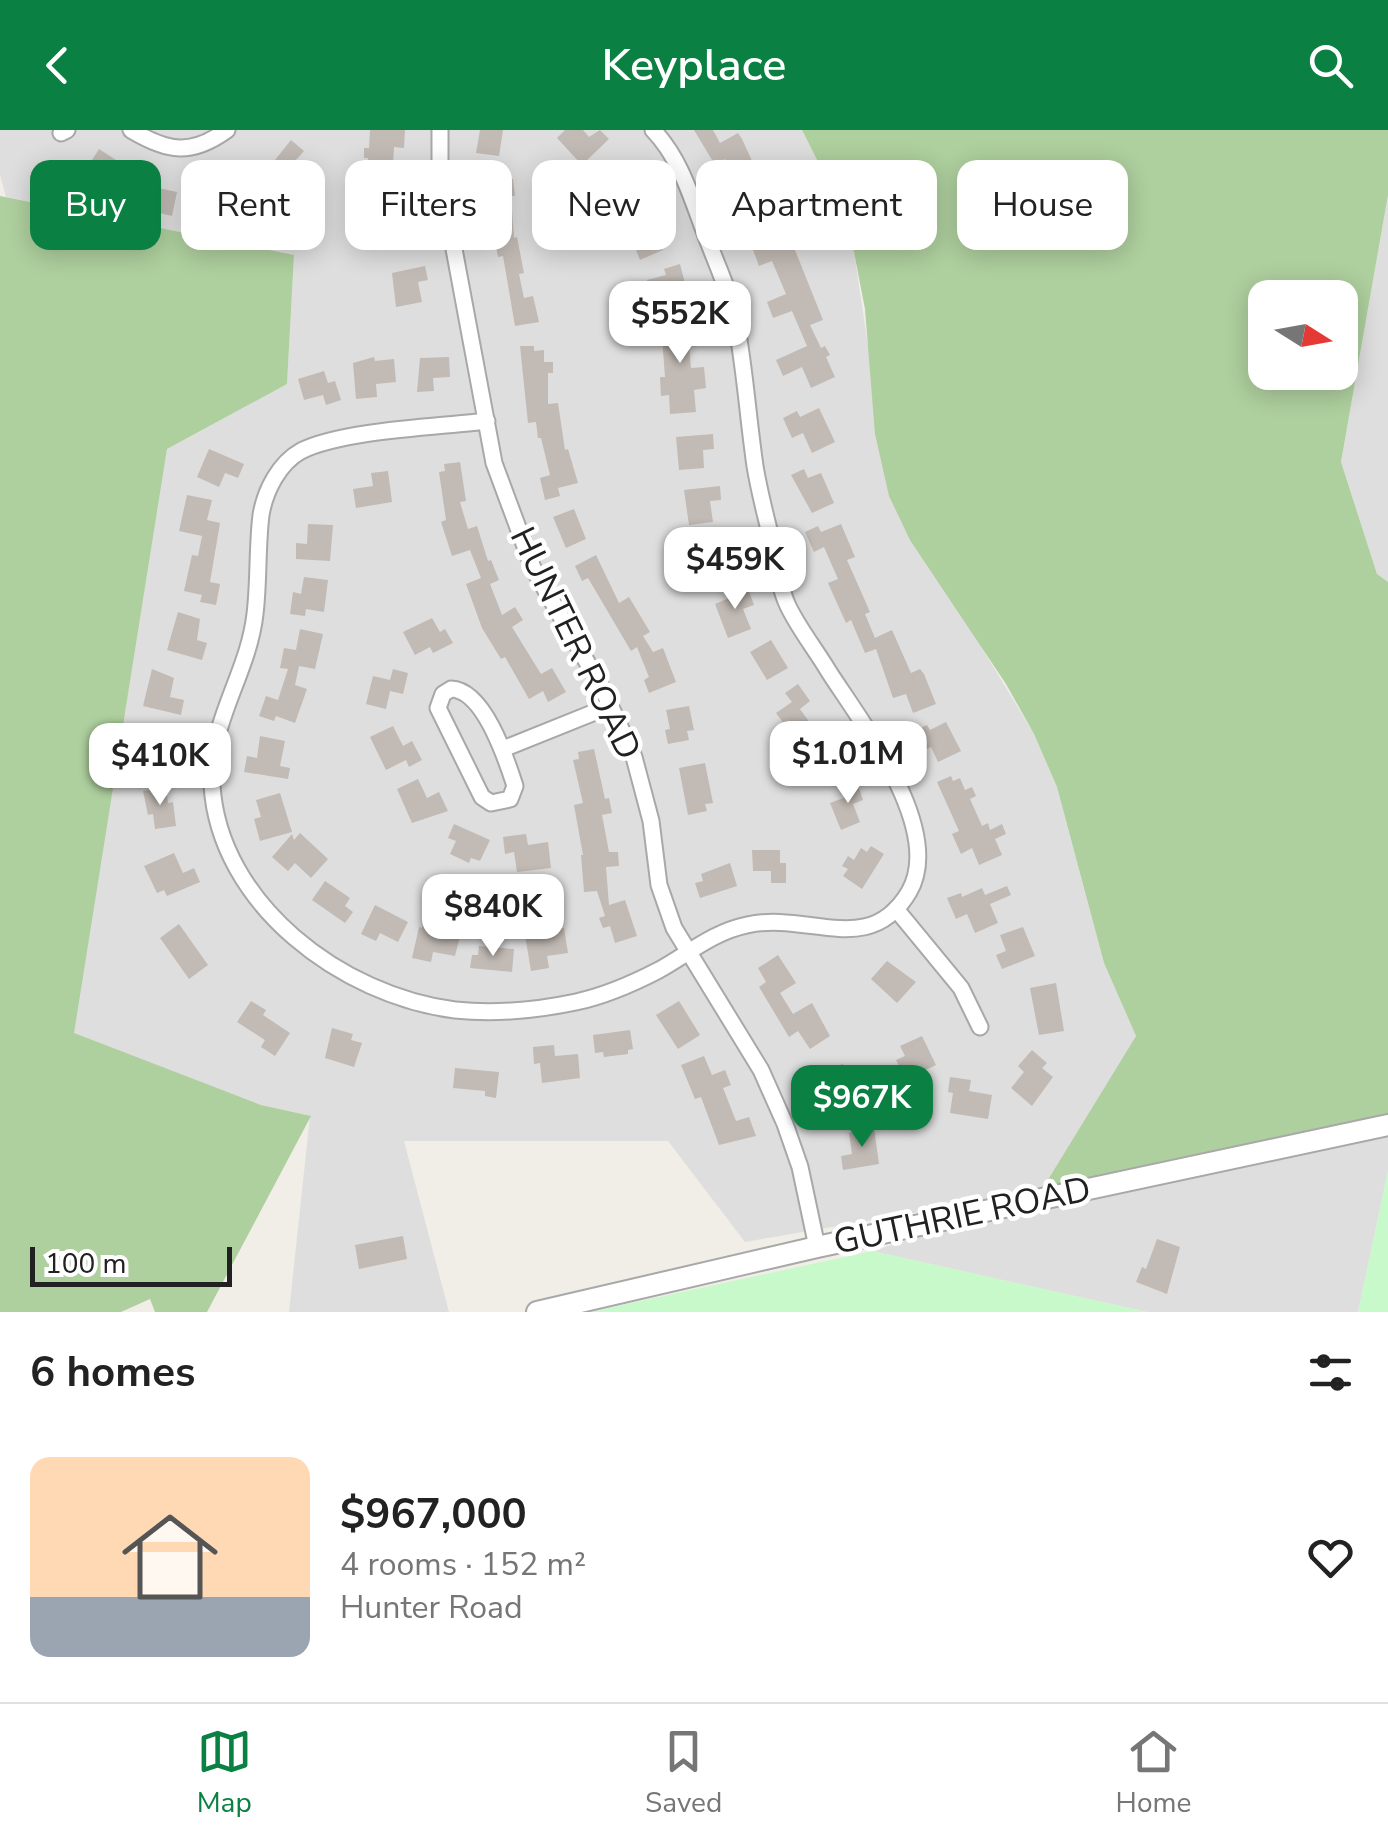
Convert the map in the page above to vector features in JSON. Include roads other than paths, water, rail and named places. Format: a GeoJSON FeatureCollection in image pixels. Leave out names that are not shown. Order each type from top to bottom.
{"type":"FeatureCollection","features":[{"type":"Feature","properties":{"kind":"street"},"geometry":{"type":"LineString","coordinates":[[131,130],[164,146],[182,149],[208,143],[226,130]]}},
{"type":"Feature","properties":{"kind":"street","name":"HUNTER ROAD"},"geometry":{"type":"LineString","coordinates":[[440,130],[440,174],[494,463],[533,568],[634,757],[651,821],[659,884],[674,928],[761,1070],[786,1124],[800,1167],[816,1247]]}},
{"type":"Feature","properties":{"kind":"street"},"geometry":{"type":"LineString","coordinates":[[487,421],[341,438],[298,452],[272,479],[262,513],[254,623],[243,664],[222,713],[213,751],[212,788],[224,846],[271,916],[309,949],[355,977],[398,995],[450,1009],[488,1012],[580,1002],[658,970],[708,938],[746,924],[780,922],[861,931],[889,918],[912,887],[918,850],[909,812],[888,765],[786,603],[756,473],[736,318],[684,176],[665,142],[653,130]]}},
{"type":"Feature","properties":{"kind":"street"},"geometry":{"type":"LineString","coordinates":[[462,689],[474,698],[503,749],[515,786],[510,799],[491,803],[482,797],[438,708],[443,694],[462,689]]}},
{"type":"Feature","properties":{"kind":"street"},"geometry":{"type":"LineString","coordinates":[[503,749],[610,706]]}},
{"type":"Feature","properties":{"kind":"street"},"geometry":{"type":"LineString","coordinates":[[896,909],[961,988],[980,1027]]}},
{"type":"Feature","properties":{"kind":"street","name":"GUTHRIE ROAD"},"geometry":{"type":"LineString","coordinates":[[537,1312],[816,1247],[1388,1125]]}}]}
